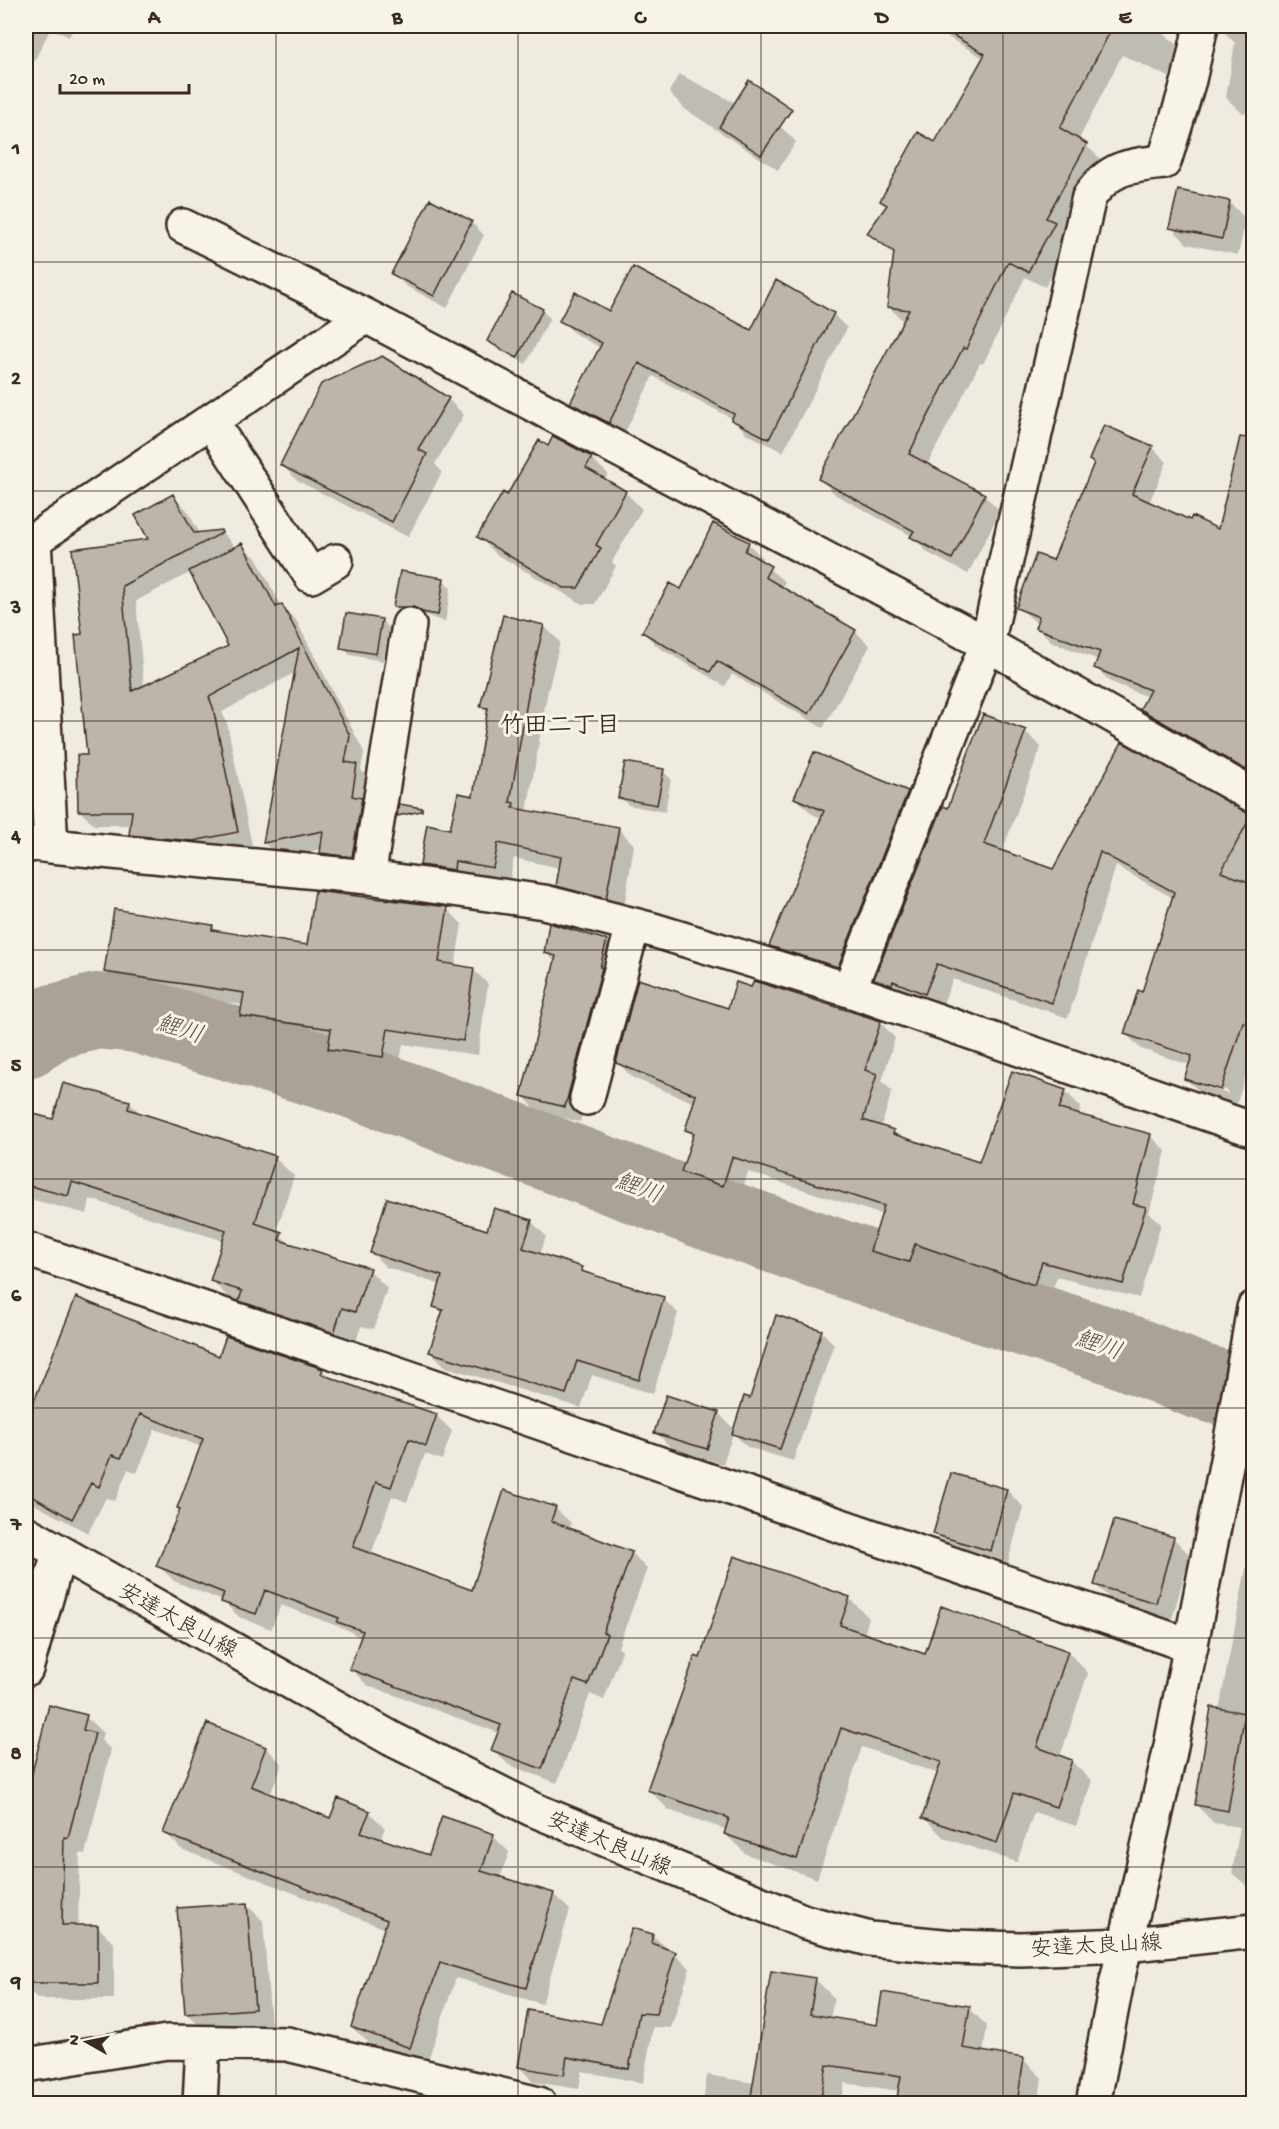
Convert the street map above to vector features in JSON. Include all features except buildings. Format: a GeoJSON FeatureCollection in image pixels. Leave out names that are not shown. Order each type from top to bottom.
{"type":"FeatureCollection","features":[{"type":"Feature","properties":{"kind":"street"},"geometry":{"type":"LineString","coordinates":[[849,990],[987,644],[1089,197],[1100,182],[1120,168],[1164,162],[1189,80],[1201,26]]}},
{"type":"Feature","properties":{"kind":"street"},"geometry":{"type":"LineString","coordinates":[[183,226],[366,316],[987,644],[1254,796]]}},
{"type":"Feature","properties":{"kind":"street"},"geometry":{"type":"LineString","coordinates":[[366,316],[212,423],[30,541],[38,846],[368,877],[544,902],[633,925],[849,990],[1254,1130]]}},
{"type":"Feature","properties":{"kind":"street"},"geometry":{"type":"LineString","coordinates":[[212,423],[311,576],[336,561]]}},
{"type":"Feature","properties":{"kind":"street"},"geometry":{"type":"LineString","coordinates":[[368,877],[409,625]]}},
{"type":"Feature","properties":{"kind":"street"},"geometry":{"type":"LineString","coordinates":[[586,1098],[633,925]]}},
{"type":"Feature","properties":{"kind":"street"},"geometry":{"type":"LineString","coordinates":[[26,1249],[426,1383],[1191,1646]]}},
{"type":"Feature","properties":{"kind":"street"},"geometry":{"type":"LineString","coordinates":[[1094,2103],[1125,1945],[1169,1755],[1191,1646],[1254,1308]]}},
{"type":"Feature","properties":{"kind":"street","name":"安達太良山線"},"geometry":{"type":"LineString","coordinates":[[26,1533],[392,1739],[522,1804],[805,1922],[870,1939],[953,1947],[1021,1949],[1125,1945],[1254,1930]]}},
{"type":"Feature","properties":{"kind":"street"},"geometry":{"type":"LineString","coordinates":[[26,1669],[59,1553]]}},
{"type":"Feature","properties":{"kind":"street"},"geometry":{"type":"LineString","coordinates":[[26,2065],[167,2042],[287,2044],[470,2096],[538,2103]]}},
{"type":"Feature","properties":{"kind":"street"},"geometry":{"type":"LineString","coordinates":[[200,2103],[204,2043]]}},
{"type":"Feature","properties":{"kind":"waterway","name":"鯉川"},"geometry":{"type":"LineString","coordinates":[[26,1040],[54,1022],[97,1011],[137,1015],[352,1080],[696,1208],[895,1277],[1111,1346],[1201,1382],[1254,1396]]}},
{"type":"Feature","properties":{"kind":"district","name":"竹田二丁目"},"geometry":{"type":"Point","coordinates":[560,724]}}]}
